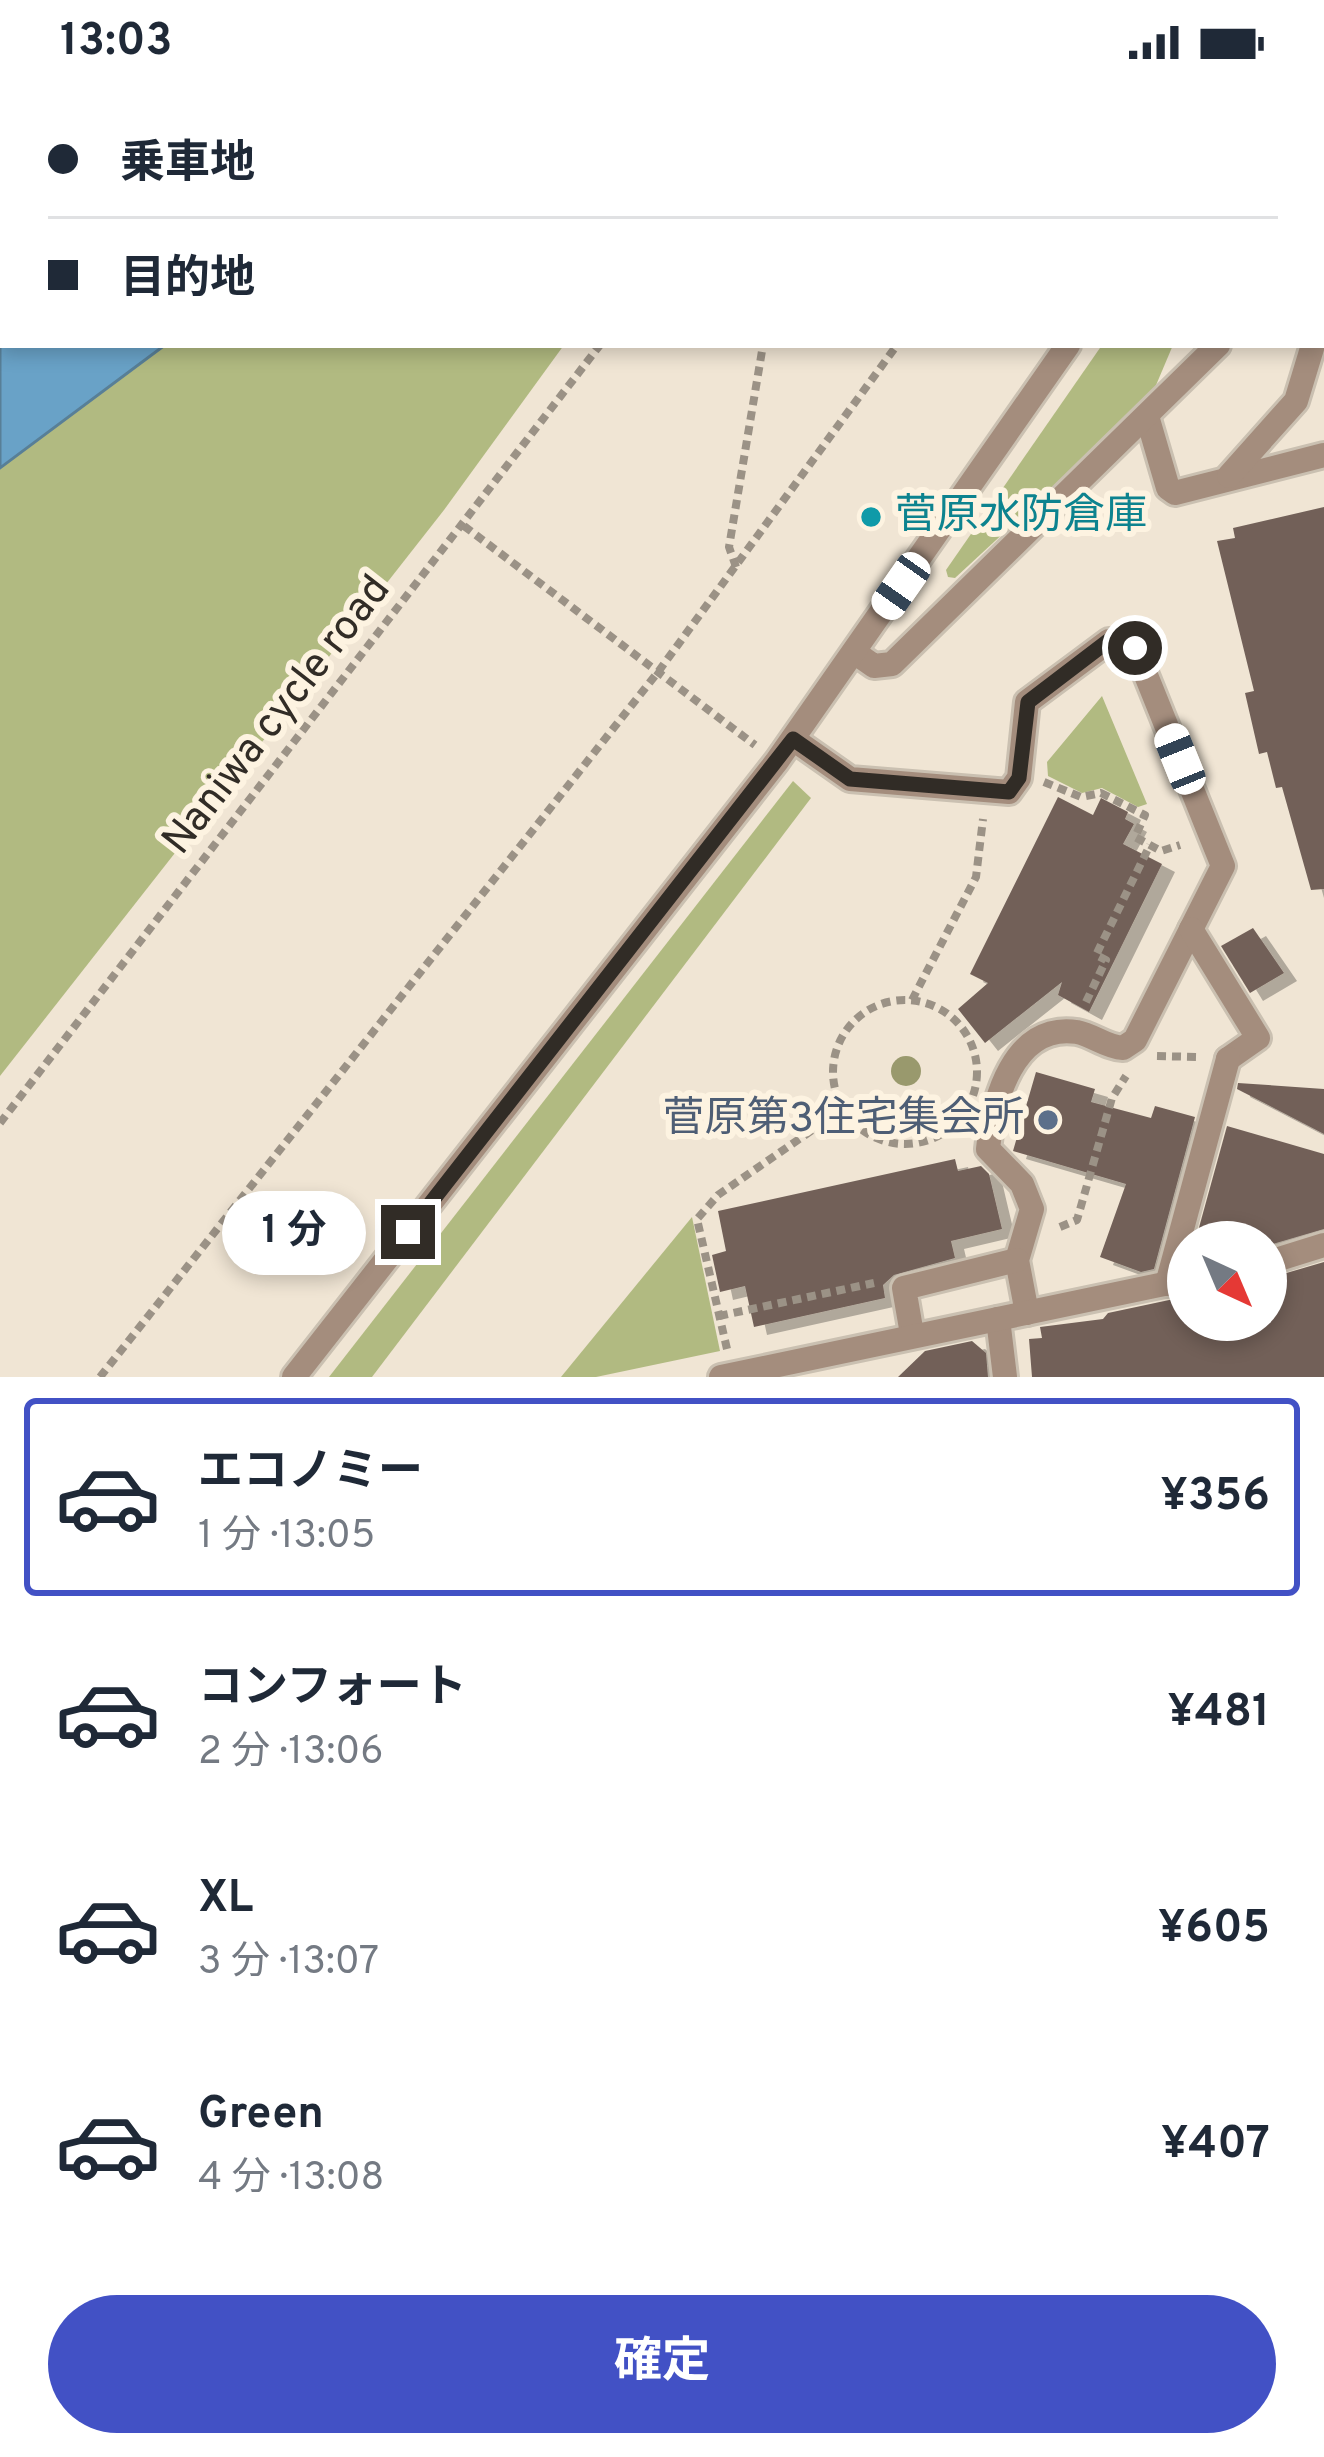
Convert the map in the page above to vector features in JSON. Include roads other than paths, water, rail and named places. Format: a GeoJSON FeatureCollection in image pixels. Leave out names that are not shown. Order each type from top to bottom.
{"type":"FeatureCollection","features":[{"type":"Feature","properties":{"kind":"street"},"geometry":{"type":"LineString","coordinates":[[294,1377],[793,739],[1066,348]]}},
{"type":"Feature","properties":{"kind":"street"},"geometry":{"type":"LineString","coordinates":[[854,652],[874,665],[892,664],[1215,348]]}},
{"type":"Feature","properties":{"kind":"street"},"geometry":{"type":"LineString","coordinates":[[1227,478],[1297,401],[1312,348]]}},
{"type":"Feature","properties":{"kind":"street"},"geometry":{"type":"LineString","coordinates":[[1147,416],[1168,488],[1175,493],[1324,454]]}},
{"type":"Feature","properties":{"kind":"street"},"geometry":{"type":"LineString","coordinates":[[793,739],[850,779],[1009,792],[1019,778],[1028,702],[1108,641],[1135,648],[1223,866],[1133,1047],[1112,1047],[1077,1032],[1048,1034],[1006,1070],[988,1149],[1022,1184],[1032,1209],[1030,1230],[1017,1260],[1027,1313]]}},
{"type":"Feature","properties":{"kind":"street"},"geometry":{"type":"LineString","coordinates":[[1191,929],[1258,1037],[1228,1059],[1192,1221]]}},
{"type":"Feature","properties":{"kind":"street"},"geometry":{"type":"LineString","coordinates":[[1287,1259],[1324,1244]]}},
{"type":"Feature","properties":{"kind":"street"},"geometry":{"type":"LineString","coordinates":[[911,1334],[904,1288],[1017,1260]]}},
{"type":"Feature","properties":{"kind":"street"},"geometry":{"type":"LineString","coordinates":[[729,1376],[775,1371],[911,1334],[1167,1284]]}},
{"type":"Feature","properties":{"kind":"street"},"geometry":{"type":"LineString","coordinates":[[998,1319],[1005,1377]]}},
{"type":"Feature","properties":{"kind":"water"},"geometry":{"type":"Polygon","coordinates":[[[0,348],[161,348],[0,468],[0,348]]]}},
{"type":"Feature","properties":{"kind":"place","name":"菅原水防倉庫"},"geometry":{"type":"Point","coordinates":[871,517]}},
{"type":"Feature","properties":{"kind":"place","name":"菅原第3住宅集会所"},"geometry":{"type":"Point","coordinates":[1048,1120]}}]}
